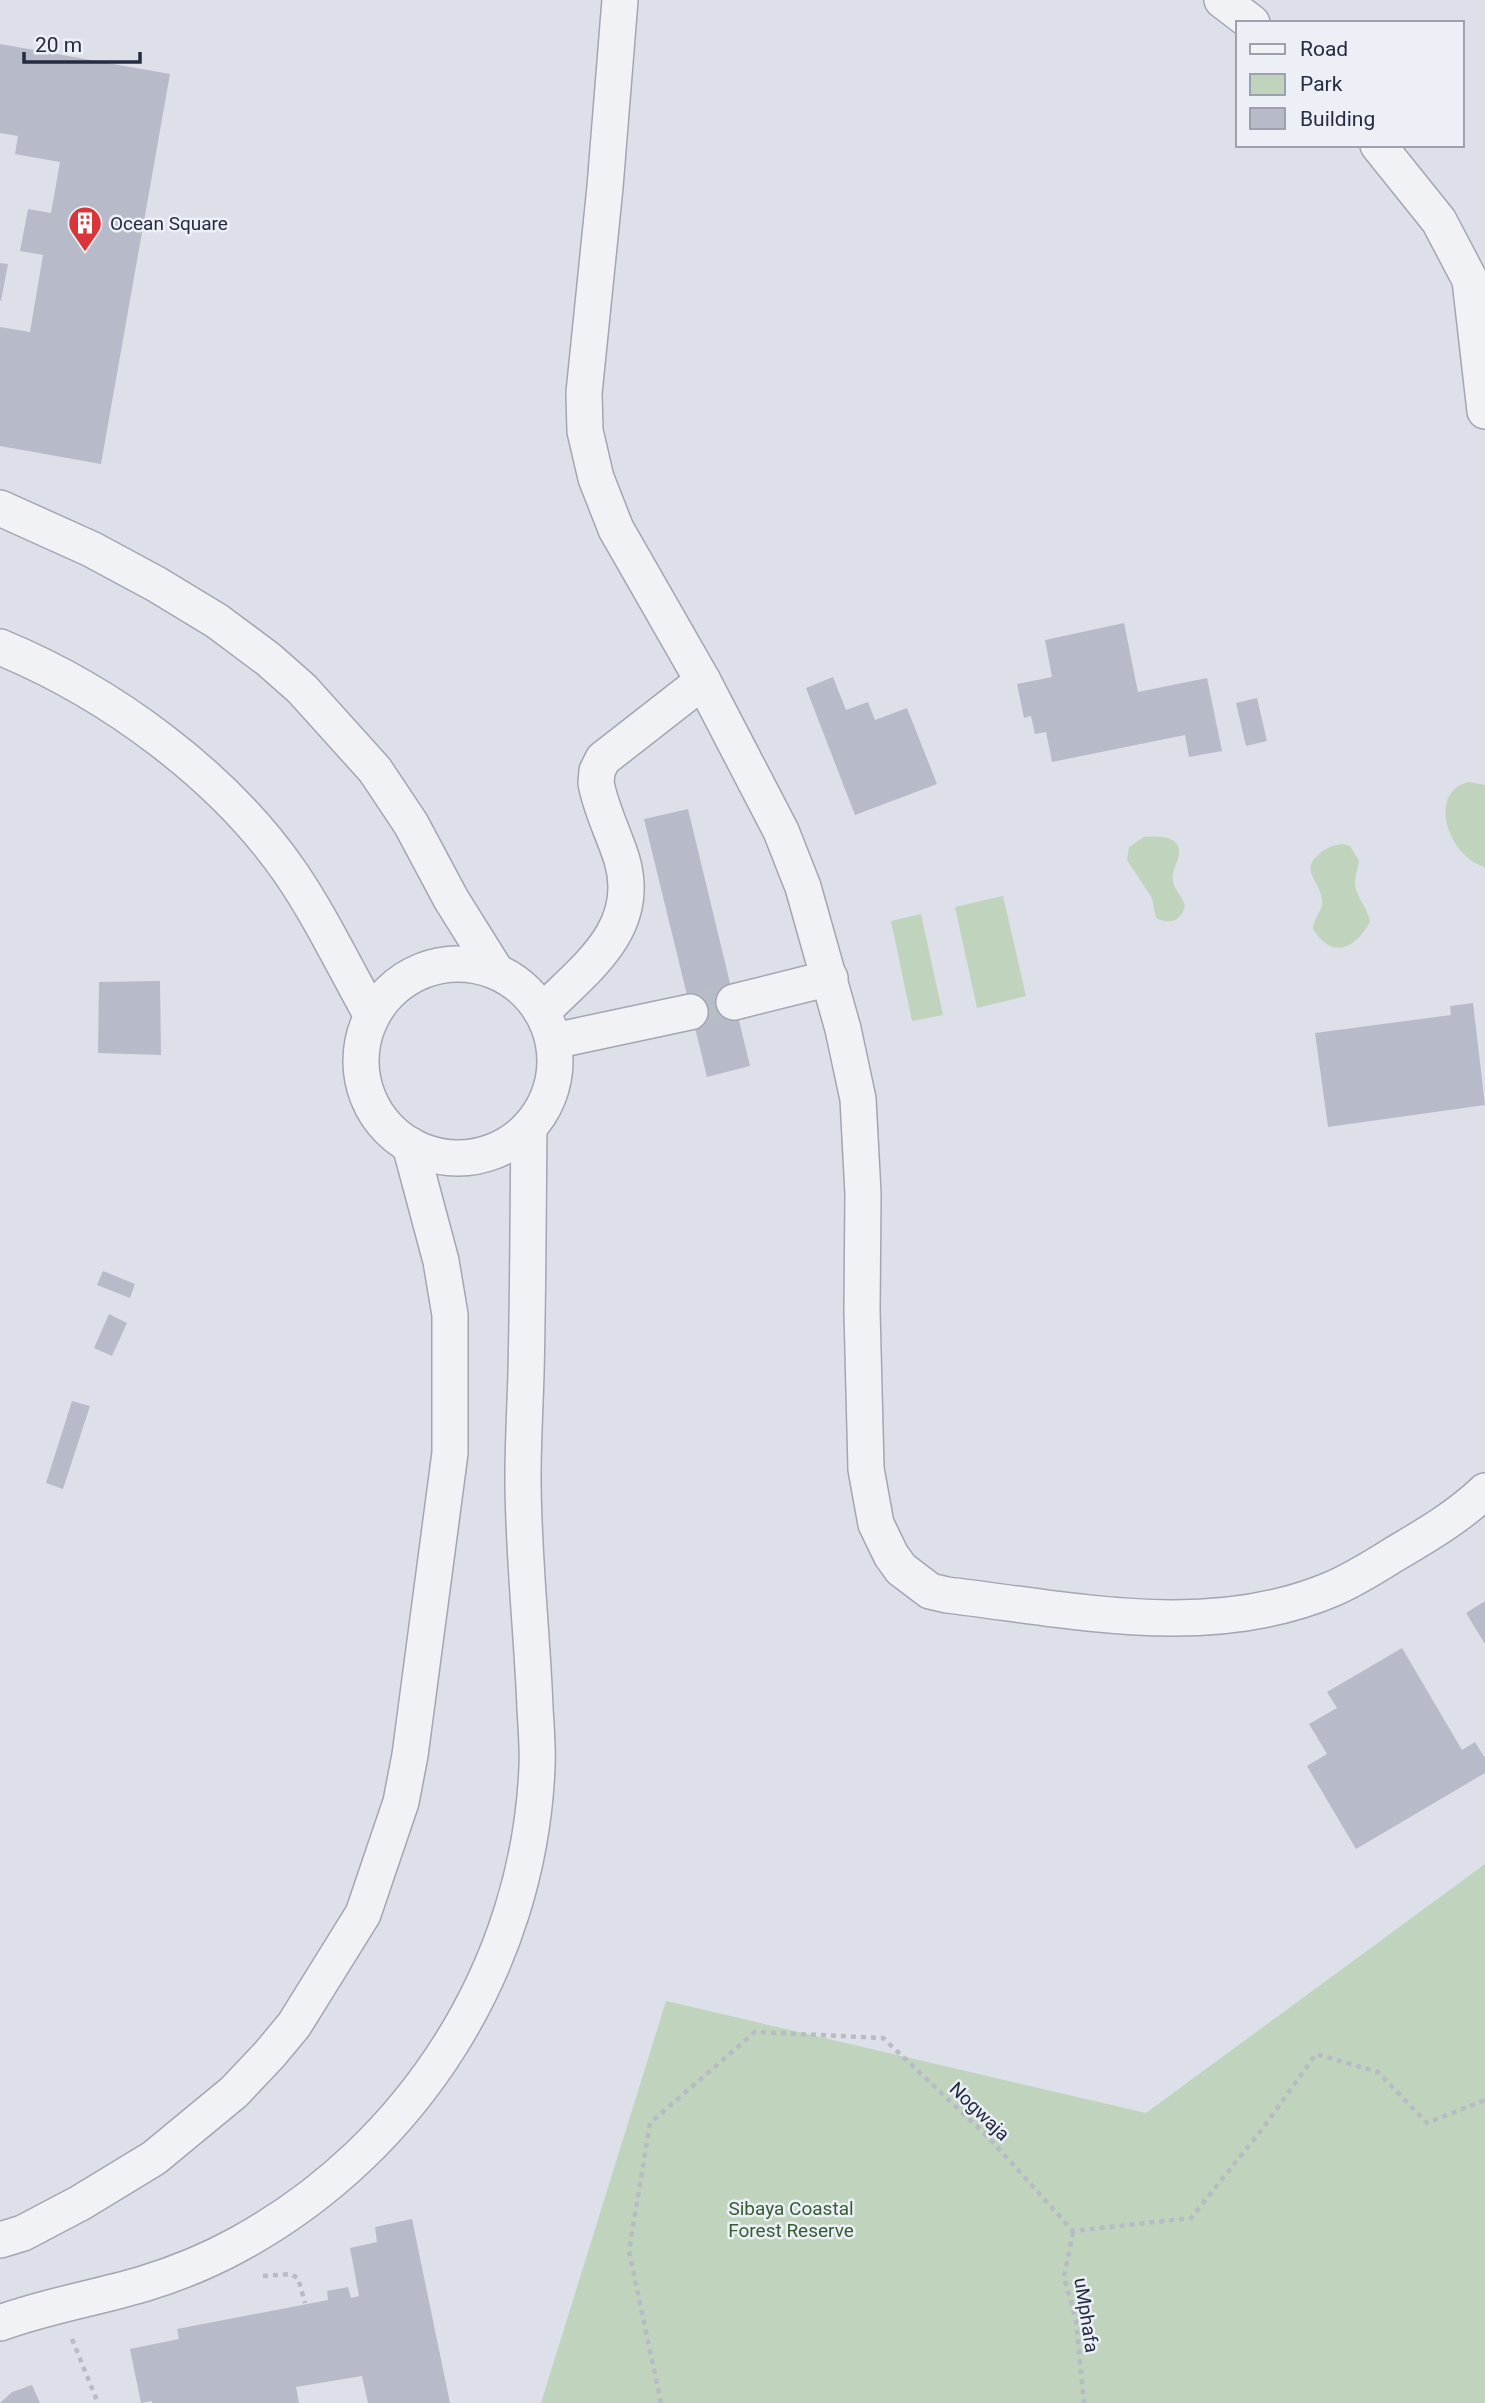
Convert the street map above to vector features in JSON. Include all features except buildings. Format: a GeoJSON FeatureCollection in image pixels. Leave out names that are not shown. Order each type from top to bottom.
{"type":"FeatureCollection","features":[{"type":"Feature","properties":{"kind":"street"},"geometry":{"type":"LineString","coordinates":[[1222,0],[1249,21]]}},
{"type":"Feature","properties":{"kind":"street"},"geometry":{"type":"LineString","coordinates":[[622,3],[584,393],[585,431],[596,478],[616,529],[703,681],[781,831],[803,887],[830,978],[858,1099],[863,1194],[862,1311],[866,1469],[876,1524],[884,1542],[901,1569],[930,1591],[947,1595],[1142,1618],[1221,1617],[1289,1604],[1333,1589],[1415,1543],[1467,1509],[1485,1491]]}},
{"type":"Feature","properties":{"kind":"street"},"geometry":{"type":"LineString","coordinates":[[1380,147],[1439,221],[1470,280],[1485,411]]}},
{"type":"Feature","properties":{"kind":"street"},"geometry":{"type":"LineString","coordinates":[[0,508],[91,549],[166,590],[237,636],[268,659],[302,690],[375,770],[411,824],[451,899],[496,971]]}},
{"type":"Feature","properties":{"kind":"street"},"geometry":{"type":"LineString","coordinates":[[0,647],[46,666],[113,705],[231,801],[291,873],[372,1016]]}},
{"type":"Feature","properties":{"kind":"street"},"geometry":{"type":"LineString","coordinates":[[549,1026],[608,946],[623,914],[627,890],[622,862],[596,783],[597,771],[603,759],[703,681]]}},
{"type":"Feature","properties":{"kind":"street"},"geometry":{"type":"LineString","coordinates":[[468,963],[496,971],[523,987],[549,1026],[556,1072],[547,1102],[529,1128],[503,1147],[473,1157],[441,1157],[410,1145],[387,1127],[370,1102],[361,1074],[362,1044],[372,1016],[389,992],[412,975],[439,965],[468,963]]}},
{"type":"Feature","properties":{"kind":"street"},"geometry":{"type":"LineString","coordinates":[[734,1002],[830,978]]}},
{"type":"Feature","properties":{"kind":"street"},"geometry":{"type":"LineString","coordinates":[[549,1026],[690,1012]]}},
{"type":"Feature","properties":{"kind":"street"},"geometry":{"type":"LineString","coordinates":[[0,2323],[147,2283],[193,2266],[239,2244],[312,2196],[352,2163],[389,2127],[433,2075],[471,2010],[496,1957],[512,1914],[532,1831],[538,1765],[523,1477],[529,1128]]}},
{"type":"Feature","properties":{"kind":"street"},"geometry":{"type":"LineString","coordinates":[[0,2240],[23,2233],[80,2203],[154,2158],[234,2092],[294,2025],[363,1914],[401,1802],[410,1755],[450,1453],[450,1315],[441,1261],[410,1145]]}},
{"type":"Feature","properties":{"kind":"path","name":"Nogwaja"},"geometry":{"type":"LineString","coordinates":[[661,2403],[629,2251],[650,2123],[755,2032],[883,2038],[989,2138],[1073,2231]]}},
{"type":"Feature","properties":{"kind":"path"},"geometry":{"type":"LineString","coordinates":[[1073,2231],[1191,2218],[1263,2128],[1317,2054],[1378,2072],[1427,2123],[1485,2100]]}},
{"type":"Feature","properties":{"kind":"path","name":"uMphafa"},"geometry":{"type":"LineString","coordinates":[[1073,2231],[1064,2277],[1076,2320],[1084,2403]]}},
{"type":"Feature","properties":{"kind":"path"},"geometry":{"type":"LineString","coordinates":[[72,2338],[98,2403]]}},
{"type":"Feature","properties":{"kind":"green space"},"geometry":{"type":"Polygon","coordinates":[[[1469,782],[1485,785],[1485,867],[1472,861],[1461,851],[1447,824],[1445,811],[1448,798],[1456,788],[1469,782]]]}},
{"type":"Feature","properties":{"kind":"green space"},"geometry":{"type":"Polygon","coordinates":[[[1144,837],[1167,838],[1179,848],[1173,881],[1185,906],[1181,915],[1174,920],[1156,918],[1152,898],[1127,860],[1129,847],[1144,837]]]}},
{"type":"Feature","properties":{"kind":"green space"},"geometry":{"type":"Polygon","coordinates":[[[1343,844],[1350,846],[1359,861],[1355,884],[1370,922],[1357,939],[1343,947],[1335,948],[1320,939],[1313,929],[1322,903],[1311,866],[1313,860],[1324,850],[1343,844]]]}},
{"type":"Feature","properties":{"kind":"green space"},"geometry":{"type":"Polygon","coordinates":[[[1003,896],[1026,996],[977,1008],[955,907],[1003,896]]]}},
{"type":"Feature","properties":{"kind":"green space"},"geometry":{"type":"Polygon","coordinates":[[[921,914],[943,1015],[912,1021],[891,921],[921,914]]]}},
{"type":"Feature","properties":{"kind":"green space","name":"Sibaya Coastal Forest Reserve"},"geometry":{"type":"Polygon","coordinates":[[[1485,1864],[1485,2403],[541,2403],[666,2001],[1146,2113],[1485,1864]]]}},
{"type":"Feature","properties":{"kind":"tunnel"},"geometry":{"type":"LineString","coordinates":[[690,1012],[734,1002]]}},
{"type":"Feature","properties":{"kind":"place","name":"Ocean Square"},"geometry":{"type":"Point","coordinates":[85,253]}}]}
